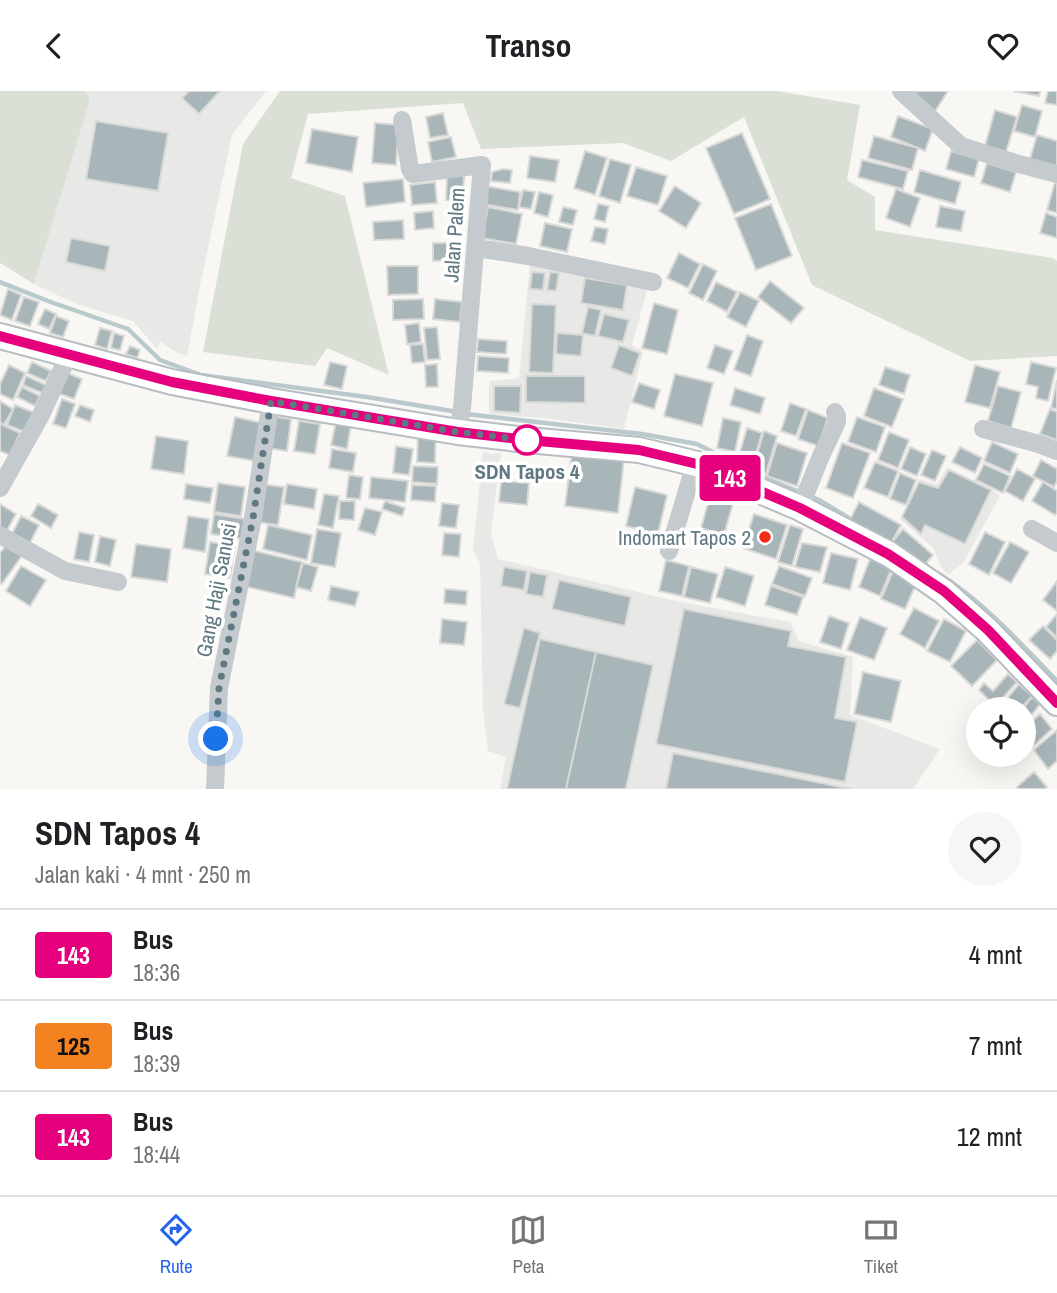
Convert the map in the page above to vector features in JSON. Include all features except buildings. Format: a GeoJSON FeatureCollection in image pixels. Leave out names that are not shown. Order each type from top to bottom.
{"type":"FeatureCollection","features":[{"type":"Feature","properties":{"kind":"main road"},"geometry":{"type":"LineString","coordinates":[[0,336],[172,382],[271,401],[460,420],[527,440],[639,450],[695,464],[803,498],[944,591],[988,630],[1057,703]]}},
{"type":"Feature","properties":{"kind":"street"},"geometry":{"type":"LineString","coordinates":[[901,91],[961,146],[1057,174]]}},
{"type":"Feature","properties":{"kind":"street","name":"Jalan Palem"},"geometry":{"type":"LineString","coordinates":[[402,120],[413,174],[482,165],[460,420]]}},
{"type":"Feature","properties":{"kind":"street"},"geometry":{"type":"LineString","coordinates":[[476,248],[528,255],[653,282]]}},
{"type":"Feature","properties":{"kind":"street"},"geometry":{"type":"LineString","coordinates":[[0,488],[41,415],[68,356]]}},
{"type":"Feature","properties":{"kind":"street","name":"Gang Haji Sanusi"},"geometry":{"type":"LineString","coordinates":[[215,789],[219,688],[253,518],[271,401]]}},
{"type":"Feature","properties":{"kind":"street"},"geometry":{"type":"LineString","coordinates":[[803,498],[837,422],[835,412]]}},
{"type":"Feature","properties":{"kind":"street"},"geometry":{"type":"LineString","coordinates":[[983,429],[1057,451]]}},
{"type":"Feature","properties":{"kind":"street"},"geometry":{"type":"LineString","coordinates":[[669,551],[695,464]]}},
{"type":"Feature","properties":{"kind":"street"},"geometry":{"type":"LineString","coordinates":[[1032,529],[1057,543]]}},
{"type":"Feature","properties":{"kind":"street"},"geometry":{"type":"LineString","coordinates":[[0,535],[65,571],[118,582]]}},
{"type":"Feature","properties":{"kind":"shaded area"},"geometry":{"type":"Polygon","coordinates":[[[0,91],[86,91],[90,100],[34,284],[0,263],[0,91]]]}},
{"type":"Feature","properties":{"kind":"shaded area"},"geometry":{"type":"Polygon","coordinates":[[[86,91],[266,91],[232,135],[187,356],[177,353],[160,341],[157,349],[133,321],[76,304],[34,284],[90,100],[86,91]]]}},
{"type":"Feature","properties":{"kind":"shaded area"},"geometry":{"type":"Polygon","coordinates":[[[280,91],[778,91],[860,105],[847,180],[875,197],[875,230],[1053,258],[1057,261],[1057,356],[970,361],[812,285],[744,117],[671,161],[623,143],[481,149],[463,103],[308,114],[291,178],[345,196],[389,375],[327,348],[315,366],[203,352],[243,144],[280,91]]]}},
{"type":"Feature","properties":{"kind":"shaded area","name":"SDN Tapos 4"},"geometry":{"type":"Polygon","coordinates":[[[530,263],[648,287],[632,345],[643,352],[624,429],[489,414],[489,381],[519,378],[530,263]],[[494,386],[494,411],[520,413],[520,386],[494,386]]]}},
{"type":"Feature","properties":{"kind":"shaded area"},"geometry":{"type":"Polygon","coordinates":[[[483,451],[501,453],[491,533],[498,559],[676,601],[790,622],[799,641],[853,657],[850,715],[940,749],[913,789],[500,789],[506,757],[488,751],[483,709],[480,563],[473,551],[483,451]]]}},
{"type":"Feature","properties":{"kind":"shaded area"},"geometry":{"type":"Polygon","coordinates":[[[947,467],[1000,496],[963,563],[948,575],[941,567],[933,548],[900,519],[919,479],[937,484],[947,467]]]}},
{"type":"Feature","properties":{"kind":"waterway"},"geometry":{"type":"LineString","coordinates":[[0,282],[128,329],[160,360],[201,375],[458,412]]}},
{"type":"Feature","properties":{"kind":"waterway"},"geometry":{"type":"LineString","coordinates":[[466,414],[642,434],[697,444],[760,476],[802,493]]}},
{"type":"Feature","properties":{"kind":"waterway"},"geometry":{"type":"LineString","coordinates":[[810,496],[854,521]]}},
{"type":"Feature","properties":{"kind":"waterway"},"geometry":{"type":"LineString","coordinates":[[939,574],[986,610],[1057,681]]}},
{"type":"Feature","properties":{"kind":"bus line","name":"143"},"geometry":{"type":"LineString","coordinates":[[0,336],[172,382],[271,401],[458,432],[639,450],[697,464],[800,508],[888,554],[944,591],[988,630],[1057,703]]}},
{"type":"Feature","properties":{"kind":"place","name":"SDN Tapos 4"},"geometry":{"type":"Point","coordinates":[527,440]}},
{"type":"Feature","properties":{"kind":"place","name":"Indomart Tapos 2"},"geometry":{"type":"Point","coordinates":[765,537]}},
{"type":"Feature","properties":{"kind":"route"},"geometry":{"type":"LineString","coordinates":[[216,739],[219,688],[253,518],[271,401],[458,432],[527,440]]}}]}
